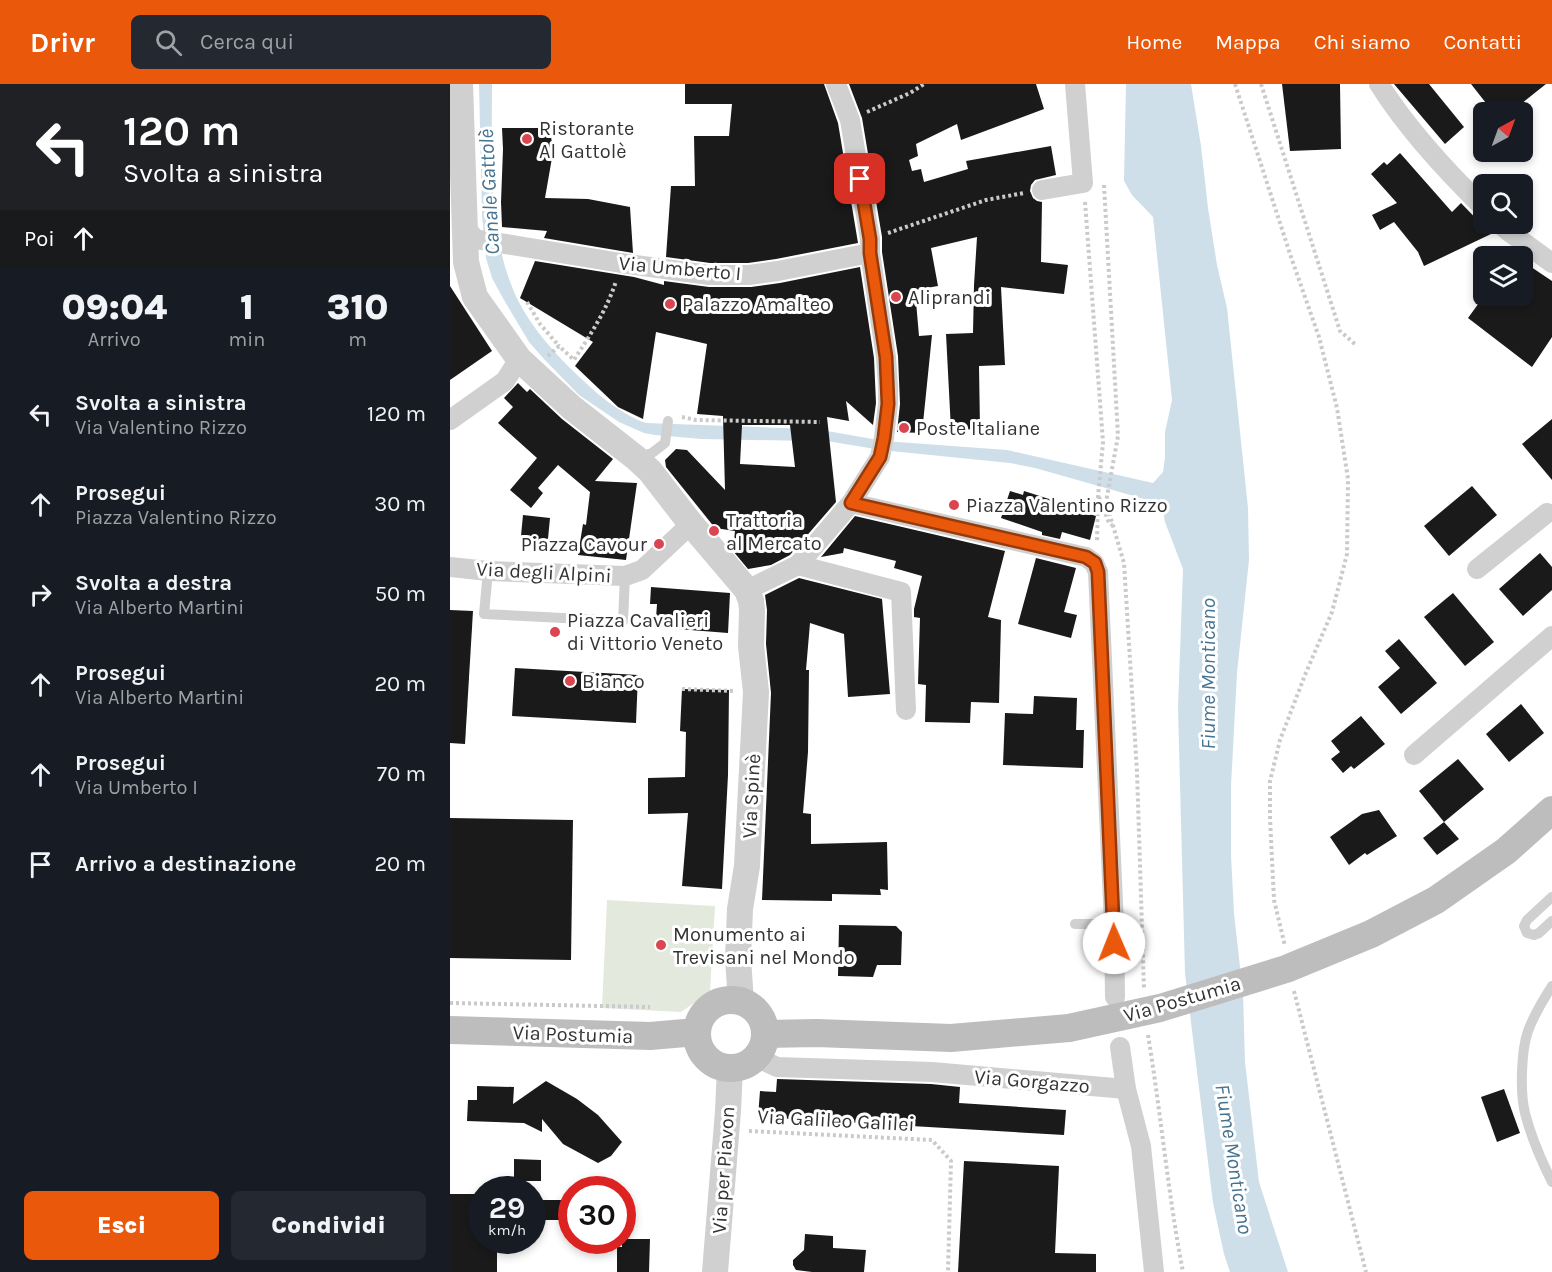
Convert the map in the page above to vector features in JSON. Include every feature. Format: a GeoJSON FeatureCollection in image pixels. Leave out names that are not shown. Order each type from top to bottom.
{"type":"FeatureCollection","features":[{"type":"Feature","properties":{"kind":"main road","name":"Via Postumia"},"geometry":{"type":"LineString","coordinates":[[730,1068],[749,1063],[761,1045],[817,1033],[951,1038],[1069,1028],[1152,1010],[1280,971],[1371,934],[1436,900],[1506,851],[1552,810]]}},
{"type":"Feature","properties":{"kind":"main road"},"geometry":{"type":"LineString","coordinates":[[730,1068],[710,1061],[698,1043],[699,1022],[711,1006],[720,1001],[730,1000],[741,1001],[750,1006],[764,1023],[761,1045]]}},
{"type":"Feature","properties":{"kind":"main road","name":"Via Postumia"},"geometry":{"type":"LineString","coordinates":[[450,1030],[651,1036],[697,1032]]}},
{"type":"Feature","properties":{"kind":"street"},"geometry":{"type":"LineString","coordinates":[[460,84],[463,228],[466,262],[475,297],[519,360],[571,407],[650,471],[747,590],[798,565],[851,503],[882,447],[888,404],[886,357],[850,120],[836,84]]}},
{"type":"Feature","properties":{"kind":"street"},"geometry":{"type":"LineString","coordinates":[[1042,190],[1083,183],[1076,84]]}},
{"type":"Feature","properties":{"kind":"street"},"geometry":{"type":"LineString","coordinates":[[1379,84],[1402,117],[1444,168],[1473,197]]}},
{"type":"Feature","properties":{"kind":"street","name":"Via Umberto I"},"geometry":{"type":"LineString","coordinates":[[463,228],[503,244],[709,275],[778,271],[870,246]]}},
{"type":"Feature","properties":{"kind":"street"},"geometry":{"type":"LineString","coordinates":[[1512,234],[1552,263]]}},
{"type":"Feature","properties":{"kind":"street"},"geometry":{"type":"LineString","coordinates":[[450,420],[505,381],[519,360]]}},
{"type":"Feature","properties":{"kind":"street"},"geometry":{"type":"LineString","coordinates":[[851,503],[1086,557],[1095,563],[1098,572],[1114,924],[1114,997]]}},
{"type":"Feature","properties":{"kind":"street"},"geometry":{"type":"LineString","coordinates":[[1477,569],[1550,513]]}},
{"type":"Feature","properties":{"kind":"street","name":"Via degli Alpini"},"geometry":{"type":"LineString","coordinates":[[450,567],[488,571],[625,576],[642,570],[691,524]]}},
{"type":"Feature","properties":{"kind":"street"},"geometry":{"type":"LineString","coordinates":[[798,565],[901,592],[906,710]]}},
{"type":"Feature","properties":{"kind":"street","name":"Via Spinè"},"geometry":{"type":"LineString","coordinates":[[741,1001],[738,959],[740,909],[747,866],[741,688],[751,646],[752,610],[747,590]]}},
{"type":"Feature","properties":{"kind":"street"},"geometry":{"type":"LineString","coordinates":[[1414,755],[1552,636]]}},
{"type":"Feature","properties":{"kind":"street","name":"Via Gorgazzo"},"geometry":{"type":"LineString","coordinates":[[761,1045],[777,1067],[932,1072],[1126,1089]]}},
{"type":"Feature","properties":{"kind":"street"},"geometry":{"type":"LineString","coordinates":[[1120,1047],[1126,1089],[1141,1146],[1154,1272]]}},
{"type":"Feature","properties":{"kind":"street","name":"Via per Piavon"},"geometry":{"type":"LineString","coordinates":[[715,1272],[730,1068]]}},
{"type":"Feature","properties":{"kind":"lane"},"geometry":{"type":"LineString","coordinates":[[636,458],[652,453],[665,443],[668,421]]}},
{"type":"Feature","properties":{"kind":"lane"},"geometry":{"type":"LineString","coordinates":[[488,571],[484,614],[623,621],[625,576]]}},
{"type":"Feature","properties":{"kind":"lane"},"geometry":{"type":"LineString","coordinates":[[1552,897],[1527,920],[1524,926],[1527,933],[1534,935],[1552,921]]}},
{"type":"Feature","properties":{"kind":"lane"},"geometry":{"type":"LineString","coordinates":[[1075,924],[1114,924]]}},
{"type":"Feature","properties":{"kind":"lane"},"geometry":{"type":"LineString","coordinates":[[1552,986],[1528,1032],[1521,1072],[1524,1112],[1540,1157],[1552,1182]]}},
{"type":"Feature","properties":{"kind":"path"},"geometry":{"type":"LineString","coordinates":[[850,120],[910,93],[924,84]]}},
{"type":"Feature","properties":{"kind":"path"},"geometry":{"type":"LineString","coordinates":[[1235,84],[1319,336],[1337,408],[1348,479],[1347,554],[1332,612],[1280,740],[1270,781],[1270,818],[1274,900],[1286,959],[1280,971],[1366,1272]]}},
{"type":"Feature","properties":{"kind":"path"},"geometry":{"type":"LineString","coordinates":[[1261,84],[1340,331],[1357,346]]}},
{"type":"Feature","properties":{"kind":"path"},"geometry":{"type":"LineString","coordinates":[[1103,178],[1118,436],[1106,502],[1124,563],[1157,1093],[1172,1216],[1183,1272]]}},
{"type":"Feature","properties":{"kind":"path"},"geometry":{"type":"LineString","coordinates":[[1083,183],[1103,442],[1095,563]]}},
{"type":"Feature","properties":{"kind":"path"},"geometry":{"type":"LineString","coordinates":[[870,246],[986,200],[1042,190]]}},
{"type":"Feature","properties":{"kind":"path"},"geometry":{"type":"LineString","coordinates":[[527,302],[557,347],[576,361],[613,290],[621,263]]}},
{"type":"Feature","properties":{"kind":"path"},"geometry":{"type":"LineString","coordinates":[[681,417],[696,420],[820,422]]}},
{"type":"Feature","properties":{"kind":"path"},"geometry":{"type":"LineString","coordinates":[[1098,497],[1109,523],[1113,525]]}},
{"type":"Feature","properties":{"kind":"path"},"geometry":{"type":"LineString","coordinates":[[682,689],[741,688]]}},
{"type":"Feature","properties":{"kind":"path"},"geometry":{"type":"LineString","coordinates":[[450,1003],[650,1007]]}},
{"type":"Feature","properties":{"kind":"path","name":"Via Galileo Galilei"},"geometry":{"type":"LineString","coordinates":[[742,1130],[933,1140],[951,1161],[948,1272]]}},
{"type":"Feature","properties":{"kind":"shaded area"},"geometry":{"type":"Polygon","coordinates":[[[607,900],[715,906],[710,992],[681,1012],[602,1008],[607,900]]]}},
{"type":"Feature","properties":{"kind":"water","name":"Canale Gattolè"},"geometry":{"type":"Polygon","coordinates":[[[479,84],[492,84],[493,186],[498,237],[504,262],[522,308],[545,341],[588,385],[635,419],[646,423],[809,429],[810,441],[702,439],[644,433],[619,422],[579,395],[544,359],[529,342],[504,300],[492,278],[486,258],[482,215],[479,84]]]}},
{"type":"Feature","properties":{"kind":"water","name":"Fiume Monticano"},"geometry":{"type":"Polygon","coordinates":[[[1126,84],[1191,84],[1217,265],[1227,308],[1248,508],[1249,560],[1237,673],[1231,786],[1234,913],[1243,994],[1245,1062],[1259,1182],[1288,1272],[1230,1272],[1213,1203],[1185,973],[1178,708],[1183,569],[1165,522],[1162,504],[1010,463],[881,450],[827,441],[827,431],[884,441],[1007,450],[1153,483],[1163,472],[1165,432],[1172,400],[1153,217],[1132,195],[1124,181],[1126,84]]]}},
{"type":"Feature","properties":{"kind":"building"},"geometry":{"type":"Polygon","coordinates":[[[685,84],[824,84],[838,123],[858,243],[748,263],[710,263],[666,257],[671,186],[695,186],[694,136],[729,136],[732,104],[685,104],[685,84]]]}},
{"type":"Feature","properties":{"kind":"building"},"geometry":{"type":"Polygon","coordinates":[[[849,84],[1036,84],[1044,109],[961,140],[957,124],[916,144],[918,156],[909,160],[912,171],[921,169],[924,182],[968,169],[966,161],[1051,146],[1056,175],[1035,180],[1030,191],[1033,198],[1042,202],[1041,262],[1068,265],[1064,294],[1001,287],[1005,365],[979,366],[980,429],[951,430],[946,334],[973,333],[977,237],[931,248],[938,286],[915,290],[919,336],[932,335],[922,433],[897,432],[900,404],[898,356],[882,252],[882,237],[862,118],[849,84]]]}},
{"type":"Feature","properties":{"kind":"building"},"geometry":{"type":"Polygon","coordinates":[[[1282,84],[1340,84],[1341,149],[1290,151],[1282,84]]]}},
{"type":"Feature","properties":{"kind":"building"},"geometry":{"type":"Polygon","coordinates":[[[1394,84],[1429,84],[1464,127],[1445,144],[1394,84]]]}},
{"type":"Feature","properties":{"kind":"building"},"geometry":{"type":"Polygon","coordinates":[[[1471,84],[1546,84],[1524,102],[1485,102],[1471,84]]]}},
{"type":"Feature","properties":{"kind":"building"},"geometry":{"type":"Polygon","coordinates":[[[502,128],[550,128],[553,152],[545,198],[588,199],[630,207],[633,253],[544,238],[547,231],[502,227],[502,128]]]}},
{"type":"Feature","properties":{"kind":"building"},"geometry":{"type":"Polygon","coordinates":[[[1400,153],[1452,212],[1461,203],[1473,215],[1473,234],[1491,234],[1424,266],[1418,252],[1394,222],[1380,230],[1372,215],[1397,203],[1371,174],[1384,162],[1387,165],[1400,153]]]}},
{"type":"Feature","properties":{"kind":"building"},"geometry":{"type":"Polygon","coordinates":[[[535,261],[634,277],[664,285],[664,281],[709,287],[751,287],[860,267],[874,358],[876,403],[873,425],[846,401],[849,421],[827,417],[836,502],[790,555],[771,565],[748,569],[733,551],[735,531],[715,528],[666,467],[665,460],[676,449],[687,450],[725,490],[723,416],[697,414],[707,344],[656,332],[643,419],[618,407],[575,366],[593,342],[520,298],[535,261]],[[742,425],[740,464],[795,467],[790,425],[742,425]]]}},
{"type":"Feature","properties":{"kind":"building"},"geometry":{"type":"Polygon","coordinates":[[[1533,268],[1552,281],[1552,337],[1532,367],[1468,318],[1477,306],[1533,306],[1533,268]]]}},
{"type":"Feature","properties":{"kind":"building"},"geometry":{"type":"Polygon","coordinates":[[[450,286],[492,351],[450,380],[450,286]]]}},
{"type":"Feature","properties":{"kind":"building"},"geometry":{"type":"Polygon","coordinates":[[[518,383],[527,392],[530,389],[562,419],[613,459],[595,481],[637,483],[626,560],[578,555],[583,524],[586,525],[590,492],[558,465],[538,488],[543,493],[531,508],[510,490],[537,458],[498,423],[513,407],[504,398],[518,383]]]}},
{"type":"Feature","properties":{"kind":"building"},"geometry":{"type":"Polygon","coordinates":[[[1552,419],[1552,480],[1522,444],[1552,419]]]}},
{"type":"Feature","properties":{"kind":"building"},"geometry":{"type":"Polygon","coordinates":[[[1472,486],[1497,515],[1449,556],[1424,526],[1472,486]]]}},
{"type":"Feature","properties":{"kind":"building"},"geometry":{"type":"Polygon","coordinates":[[[1010,491],[1023,495],[1024,491],[1096,516],[1090,540],[1062,532],[1060,539],[1042,535],[1042,532],[1001,518],[1010,491]]]}},
{"type":"Feature","properties":{"kind":"building"},"geometry":{"type":"Polygon","coordinates":[[[523,515],[550,518],[547,549],[520,546],[523,515]]]}},
{"type":"Feature","properties":{"kind":"building"},"geometry":{"type":"Polygon","coordinates":[[[855,516],[1005,551],[988,617],[1001,620],[999,703],[971,702],[970,723],[925,722],[926,685],[918,684],[920,618],[914,617],[922,576],[894,568],[896,561],[844,548],[843,553],[821,557],[855,516]]]}},
{"type":"Feature","properties":{"kind":"building"},"geometry":{"type":"Polygon","coordinates":[[[1540,553],[1552,567],[1552,590],[1523,616],[1499,589],[1540,553]]]}},
{"type":"Feature","properties":{"kind":"building"},"geometry":{"type":"Polygon","coordinates":[[[1036,558],[1076,568],[1064,612],[1077,615],[1071,638],[1018,624],[1036,558]]]}},
{"type":"Feature","properties":{"kind":"building"},"geometry":{"type":"Polygon","coordinates":[[[799,578],[882,599],[890,694],[848,697],[844,634],[810,623],[806,670],[809,670],[808,752],[803,813],[811,814],[811,844],[887,842],[888,890],[880,889],[881,895],[832,894],[832,901],[762,900],[771,693],[766,644],[765,595],[799,578]]]}},
{"type":"Feature","properties":{"kind":"building"},"geometry":{"type":"Polygon","coordinates":[[[651,587],[730,593],[728,633],[665,628],[666,619],[656,618],[657,604],[650,604],[651,587]]]}},
{"type":"Feature","properties":{"kind":"building"},"geometry":{"type":"Polygon","coordinates":[[[1453,593],[1494,642],[1465,666],[1424,617],[1453,593]]]}},
{"type":"Feature","properties":{"kind":"building"},"geometry":{"type":"Polygon","coordinates":[[[450,610],[473,611],[465,744],[450,743],[450,610]]]}},
{"type":"Feature","properties":{"kind":"building"},"geometry":{"type":"Polygon","coordinates":[[[1399,639],[1437,683],[1401,714],[1378,687],[1400,668],[1385,651],[1399,639]]]}},
{"type":"Feature","properties":{"kind":"building"},"geometry":{"type":"Polygon","coordinates":[[[515,668],[638,675],[636,723],[512,716],[515,668]]]}},
{"type":"Feature","properties":{"kind":"building"},"geometry":{"type":"Polygon","coordinates":[[[682,689],[729,690],[728,775],[722,889],[682,886],[688,813],[648,814],[648,778],[685,777],[686,732],[680,731],[682,689]]]}},
{"type":"Feature","properties":{"kind":"building"},"geometry":{"type":"Polygon","coordinates":[[[1034,696],[1077,698],[1076,730],[1084,730],[1083,768],[1003,765],[1005,713],[1033,714],[1034,696]]]}},
{"type":"Feature","properties":{"kind":"building"},"geometry":{"type":"Polygon","coordinates":[[[1521,704],[1544,733],[1509,762],[1486,734],[1521,704]]]}},
{"type":"Feature","properties":{"kind":"building"},"geometry":{"type":"Polygon","coordinates":[[[1361,716],[1385,744],[1354,769],[1351,766],[1343,773],[1331,759],[1340,752],[1331,741],[1361,716]]]}},
{"type":"Feature","properties":{"kind":"building"},"geometry":{"type":"Polygon","coordinates":[[[1458,759],[1484,789],[1444,822],[1419,791],[1458,759]]]}},
{"type":"Feature","properties":{"kind":"building"},"geometry":{"type":"Polygon","coordinates":[[[1379,810],[1397,836],[1367,855],[1365,853],[1349,865],[1330,837],[1362,814],[1379,810]]]}},
{"type":"Feature","properties":{"kind":"building"},"geometry":{"type":"Polygon","coordinates":[[[450,818],[573,820],[571,960],[450,958],[450,818]]]}},
{"type":"Feature","properties":{"kind":"building"},"geometry":{"type":"Polygon","coordinates":[[[1444,822],[1459,839],[1437,855],[1423,838],[1444,822]]]}},
{"type":"Feature","properties":{"kind":"building"},"geometry":{"type":"Polygon","coordinates":[[[839,925],[896,926],[902,932],[901,965],[877,965],[873,977],[838,976],[839,925]]]}},
{"type":"Feature","properties":{"kind":"building"},"geometry":{"type":"Polygon","coordinates":[[[777,1079],[960,1087],[959,1103],[1066,1110],[1064,1135],[758,1117],[760,1091],[776,1092],[777,1079]]]}},
{"type":"Feature","properties":{"kind":"building"},"geometry":{"type":"Polygon","coordinates":[[[546,1081],[577,1099],[598,1115],[622,1142],[611,1156],[598,1163],[563,1144],[542,1119],[542,1132],[524,1123],[467,1121],[468,1100],[477,1100],[477,1086],[514,1087],[513,1104],[546,1081]]]}},
{"type":"Feature","properties":{"kind":"building"},"geometry":{"type":"Polygon","coordinates":[[[1504,1089],[1520,1133],[1497,1142],[1481,1097],[1504,1089]]]}},
{"type":"Feature","properties":{"kind":"building"},"geometry":{"type":"Polygon","coordinates":[[[514,1159],[541,1160],[541,1176],[514,1176],[514,1159]]]}},
{"type":"Feature","properties":{"kind":"building"},"geometry":{"type":"Polygon","coordinates":[[[964,1161],[1059,1166],[1055,1253],[1096,1254],[1096,1272],[958,1272],[964,1161]]]}},
{"type":"Feature","properties":{"kind":"building"},"geometry":{"type":"Polygon","coordinates":[[[450,1194],[468,1194],[468,1254],[497,1254],[497,1272],[450,1272],[450,1194]]]}},
{"type":"Feature","properties":{"kind":"building"},"geometry":{"type":"Polygon","coordinates":[[[546,1200],[558,1200],[558,1220],[546,1220],[546,1200]]]}},
{"type":"Feature","properties":{"kind":"building"},"geometry":{"type":"Polygon","coordinates":[[[805,1234],[833,1236],[833,1248],[866,1250],[864,1272],[796,1270],[793,1260],[804,1250],[805,1234]]]}},
{"type":"Feature","properties":{"kind":"building"},"geometry":{"type":"Polygon","coordinates":[[[636,1239],[650,1239],[649,1272],[617,1272],[617,1254],[636,1254],[636,1239]]]}},
{"type":"Feature","properties":{"kind":"place","name":"Ristorante Al Gattolè"},"geometry":{"type":"Point","coordinates":[527,139]}},
{"type":"Feature","properties":{"kind":"place","name":"Aliprandi"},"geometry":{"type":"Point","coordinates":[896,297]}},
{"type":"Feature","properties":{"kind":"place","name":"Palazzo Amalteo"},"geometry":{"type":"Point","coordinates":[670,304]}},
{"type":"Feature","properties":{"kind":"place","name":"Poste Italiane"},"geometry":{"type":"Point","coordinates":[904,428]}},
{"type":"Feature","properties":{"kind":"place","name":"Piazza Valentino Rizzo"},"geometry":{"type":"Point","coordinates":[954,505]}},
{"type":"Feature","properties":{"kind":"place","name":"Trattoria al Mercato"},"geometry":{"type":"Point","coordinates":[714,531]}},
{"type":"Feature","properties":{"kind":"place","name":"Piazza Cavour"},"geometry":{"type":"Point","coordinates":[659,544]}},
{"type":"Feature","properties":{"kind":"place","name":"Piazza Cavalieri di Vittorio Veneto"},"geometry":{"type":"Point","coordinates":[555,632]}},
{"type":"Feature","properties":{"kind":"place","name":"Bianco"},"geometry":{"type":"Point","coordinates":[570,681]}},
{"type":"Feature","properties":{"kind":"place","name":"Monumento ai Trevisani nel Mondo"},"geometry":{"type":"Point","coordinates":[661,945]}},
{"type":"Feature","properties":{"kind":"route"},"geometry":{"type":"LineString","coordinates":[[860,179],[886,357],[888,404],[880,457],[851,503],[1086,557],[1095,563],[1098,572],[1114,943]]}}]}
